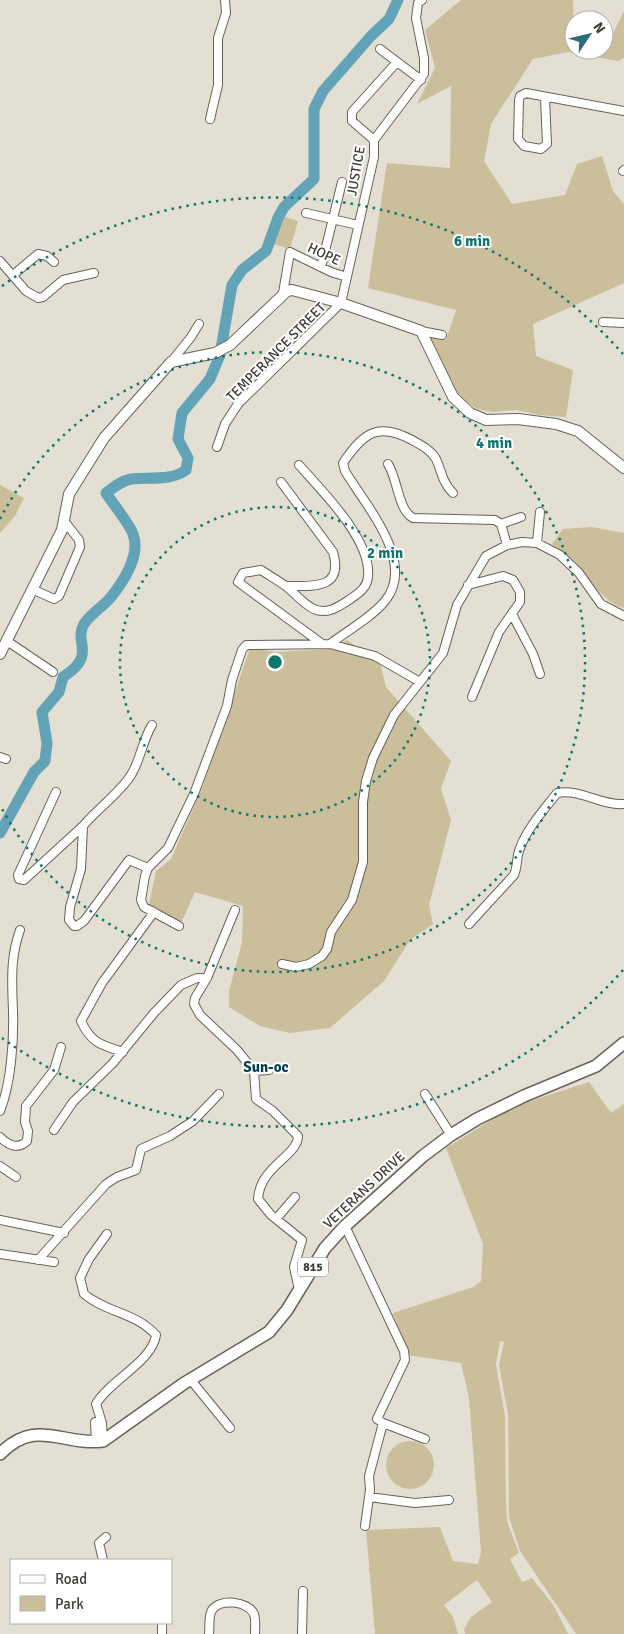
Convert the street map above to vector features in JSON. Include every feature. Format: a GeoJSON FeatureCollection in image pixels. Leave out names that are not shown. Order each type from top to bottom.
{"type":"FeatureCollection","features":[{"type":"Feature","properties":{"kind":"main road","name":"VETERANS DRIVE"},"geometry":{"type":"LineString","coordinates":[[100,1441],[190,1379],[269,1332],[287,1310],[325,1248],[345,1226],[423,1156],[451,1135],[504,1106],[596,1066],[624,1043]]}},
{"type":"Feature","properties":{"kind":"main road"},"geometry":{"type":"LineString","coordinates":[[0,1454],[17,1439],[44,1433],[100,1441]]}},
{"type":"Feature","properties":{"kind":"street"},"geometry":{"type":"LineString","coordinates":[[210,119],[218,85],[218,38],[226,13],[225,0]]}},
{"type":"Feature","properties":{"kind":"street"},"geometry":{"type":"LineString","coordinates":[[380,49],[421,80],[425,69],[416,18],[418,3],[422,0]]}},
{"type":"Feature","properties":{"kind":"street"},"geometry":{"type":"LineString","coordinates":[[374,140],[352,121],[352,112],[398,62]]}},
{"type":"Feature","properties":{"kind":"street","name":"JUSTICE"},"geometry":{"type":"LineString","coordinates":[[341,303],[374,157],[374,140],[421,80]]}},
{"type":"Feature","properties":{"kind":"street"},"geometry":{"type":"LineString","coordinates":[[545,98],[547,144],[541,149],[524,146],[518,139],[519,100],[523,94],[624,111]]}},
{"type":"Feature","properties":{"kind":"street"},"geometry":{"type":"LineString","coordinates":[[321,267],[342,182]]}},
{"type":"Feature","properties":{"kind":"street"},"geometry":{"type":"LineString","coordinates":[[306,213],[358,226]]}},
{"type":"Feature","properties":{"kind":"street","name":"HOPE"},"geometry":{"type":"LineString","coordinates":[[283,293],[290,252],[347,277]]}},
{"type":"Feature","properties":{"kind":"street"},"geometry":{"type":"LineString","coordinates":[[13,275],[38,254],[47,256],[54,262]]}},
{"type":"Feature","properties":{"kind":"street"},"geometry":{"type":"LineString","coordinates":[[0,261],[26,291],[38,298],[49,292],[63,280],[94,274]]}},
{"type":"Feature","properties":{"kind":"street"},"geometry":{"type":"LineString","coordinates":[[171,362],[216,353],[230,345],[253,325],[283,293],[292,290],[341,303],[421,331],[442,335]]}},
{"type":"Feature","properties":{"kind":"street","name":"TEMPERANCE STREET"},"geometry":{"type":"LineString","coordinates":[[217,446],[226,424],[238,404],[341,303]]}},
{"type":"Feature","properties":{"kind":"street"},"geometry":{"type":"LineString","coordinates":[[603,322],[624,323]]}},
{"type":"Feature","properties":{"kind":"street"},"geometry":{"type":"LineString","coordinates":[[0,654],[65,522],[69,494],[81,471],[104,438],[191,337],[198,324]]}},
{"type":"Feature","properties":{"kind":"street"},"geometry":{"type":"LineString","coordinates":[[421,331],[453,397],[470,413],[486,420],[518,419],[556,424],[578,431],[624,468]]}},
{"type":"Feature","properties":{"kind":"street"},"geometry":{"type":"LineString","coordinates":[[330,644],[383,604],[395,581],[394,560],[381,526],[346,471],[343,463],[352,450],[364,437],[377,430],[397,432],[427,448],[436,459],[446,486],[453,493]]}},
{"type":"Feature","properties":{"kind":"street"},"geometry":{"type":"LineString","coordinates":[[388,464],[395,476],[401,502],[408,515],[413,518],[488,519],[501,524],[521,516]]}},
{"type":"Feature","properties":{"kind":"street"},"geometry":{"type":"LineString","coordinates":[[299,465],[345,520],[357,538],[364,553],[368,578],[360,592],[336,609],[323,612],[313,609],[286,586],[261,570],[243,573],[238,582],[321,644]]}},
{"type":"Feature","properties":{"kind":"street"},"geometry":{"type":"LineString","coordinates":[[281,482],[333,552],[336,562],[335,573],[331,580],[323,584],[286,586]]}},
{"type":"Feature","properties":{"kind":"street"},"geometry":{"type":"LineString","coordinates":[[537,543],[540,512]]}},
{"type":"Feature","properties":{"kind":"street"},"geometry":{"type":"LineString","coordinates":[[32,589],[54,599],[59,596],[80,547],[79,540],[65,522]]}},
{"type":"Feature","properties":{"kind":"street"},"geometry":{"type":"LineString","coordinates":[[501,524],[507,545]]}},
{"type":"Feature","properties":{"kind":"street"},"geometry":{"type":"LineString","coordinates":[[282,964],[296,967],[309,964],[322,956],[327,949],[332,932],[352,900],[363,862],[363,802],[366,781],[373,758],[394,715],[443,653],[457,605],[486,556],[507,545],[522,542],[537,543],[560,555],[579,573],[601,604],[624,616]]}},
{"type":"Feature","properties":{"kind":"street"},"geometry":{"type":"LineString","coordinates":[[468,585],[503,576],[513,580],[520,592],[520,602],[499,632],[472,697]]}},
{"type":"Feature","properties":{"kind":"street"},"geometry":{"type":"LineString","coordinates":[[512,614],[533,654],[540,674]]}},
{"type":"Feature","properties":{"kind":"street"},"geometry":{"type":"LineString","coordinates":[[7,641],[52,672]]}},
{"type":"Feature","properties":{"kind":"street"},"geometry":{"type":"LineString","coordinates":[[179,926],[144,907],[141,900],[148,868],[168,848],[194,794],[227,706],[232,680],[242,650],[246,645],[330,644],[375,656],[420,682]]}},
{"type":"Feature","properties":{"kind":"street"},"geometry":{"type":"LineString","coordinates":[[56,792],[18,875],[19,879],[24,880],[83,826],[131,776],[137,764],[144,738],[152,725]]}},
{"type":"Feature","properties":{"kind":"street"},"geometry":{"type":"LineString","coordinates":[[469,924],[514,875],[518,866],[519,850],[528,830],[557,793],[567,791],[606,803],[624,804]]}},
{"type":"Feature","properties":{"kind":"street"},"geometry":{"type":"LineString","coordinates":[[83,826],[81,869],[70,907],[69,920],[74,926],[84,921],[129,860],[148,868]]}},
{"type":"Feature","properties":{"kind":"street"},"geometry":{"type":"LineString","coordinates":[[234,910],[207,978],[195,998],[195,1009],[237,1050],[254,1071],[256,1098],[298,1136],[298,1143],[293,1149],[270,1169],[259,1190],[259,1202],[302,1240],[294,1267],[299,1290]]}},
{"type":"Feature","properties":{"kind":"street"},"geometry":{"type":"LineString","coordinates":[[123,1052],[100,1045],[90,1038],[81,1021],[102,983],[154,912]]}},
{"type":"Feature","properties":{"kind":"street"},"geometry":{"type":"LineString","coordinates":[[0,1111],[12,1040],[13,950],[20,930]]}},
{"type":"Feature","properties":{"kind":"street"},"geometry":{"type":"LineString","coordinates":[[54,1130],[73,1102],[123,1052],[154,1013],[181,985],[197,978],[207,978]]}},
{"type":"Feature","properties":{"kind":"street"},"geometry":{"type":"LineString","coordinates":[[0,1137],[12,1146],[19,1146],[27,1141],[26,1106],[54,1070],[61,1047]]}},
{"type":"Feature","properties":{"kind":"street"},"geometry":{"type":"LineString","coordinates":[[254,1071],[270,1070]]}},
{"type":"Feature","properties":{"kind":"street"},"geometry":{"type":"LineString","coordinates":[[38,1260],[106,1184],[117,1177],[136,1170],[142,1148],[170,1136],[193,1121],[219,1094]]}},
{"type":"Feature","properties":{"kind":"street"},"geometry":{"type":"LineString","coordinates":[[425,1094],[451,1135]]}},
{"type":"Feature","properties":{"kind":"street"},"geometry":{"type":"LineString","coordinates":[[0,1166],[16,1177]]}},
{"type":"Feature","properties":{"kind":"street"},"geometry":{"type":"LineString","coordinates":[[276,1219],[295,1197]]}},
{"type":"Feature","properties":{"kind":"street"},"geometry":{"type":"LineString","coordinates":[[0,1220],[64,1232]]}},
{"type":"Feature","properties":{"kind":"street"},"geometry":{"type":"LineString","coordinates":[[345,1226],[404,1351],[405,1360],[377,1418],[383,1423],[425,1438]]}},
{"type":"Feature","properties":{"kind":"street"},"geometry":{"type":"LineString","coordinates":[[100,1441],[96,1422],[99,1420],[96,1404],[102,1394],[151,1350],[156,1335],[128,1314],[104,1307],[84,1294],[80,1278],[89,1259],[107,1234]]}},
{"type":"Feature","properties":{"kind":"street"},"geometry":{"type":"LineString","coordinates":[[0,1254],[54,1262]]}},
{"type":"Feature","properties":{"kind":"street"},"geometry":{"type":"LineString","coordinates":[[190,1379],[230,1428]]}},
{"type":"Feature","properties":{"kind":"street"},"geometry":{"type":"LineString","coordinates":[[365,1526],[369,1497],[369,1476],[383,1423]]}},
{"type":"Feature","properties":{"kind":"street"},"geometry":{"type":"LineString","coordinates":[[369,1497],[415,1503],[449,1500]]}},
{"type":"Feature","properties":{"kind":"street"},"geometry":{"type":"LineString","coordinates":[[103,1559],[98,1543],[106,1537]]}},
{"type":"Feature","properties":{"kind":"street"},"geometry":{"type":"LineString","coordinates":[[302,1634],[303,1591]]}},
{"type":"Feature","properties":{"kind":"street"},"geometry":{"type":"LineString","coordinates":[[209,1634],[212,1611],[218,1604],[224,1603],[242,1604],[250,1609],[254,1615],[255,1634]]}},
{"type":"Feature","properties":{"kind":"green space"},"geometry":{"type":"Polygon","coordinates":[[[461,0],[573,0],[573,10],[564,10],[564,53],[533,59],[491,124],[484,161],[512,204],[565,195],[577,164],[602,156],[613,191],[624,204],[624,283],[533,324],[536,356],[573,370],[566,417],[540,415],[516,410],[492,412],[477,409],[458,396],[427,336],[433,335],[446,340],[456,310],[368,288],[387,163],[450,168],[451,86],[417,104],[435,68],[425,30],[461,0]]]}},
{"type":"Feature","properties":{"kind":"green space"},"geometry":{"type":"Polygon","coordinates":[[[624,11],[624,58],[618,61],[612,60],[614,60],[614,31],[624,11]]]}},
{"type":"Feature","properties":{"kind":"green space"},"geometry":{"type":"Polygon","coordinates":[[[282,216],[298,221],[290,249],[274,244],[282,216]]]}},
{"type":"Feature","properties":{"kind":"green space"},"geometry":{"type":"Polygon","coordinates":[[[0,485],[24,498],[15,516],[0,533],[0,485]]]}},
{"type":"Feature","properties":{"kind":"green space"},"geometry":{"type":"Polygon","coordinates":[[[592,527],[624,533],[624,608],[604,596],[570,557],[552,544],[563,529],[592,527]]]}},
{"type":"Feature","properties":{"kind":"green space"},"geometry":{"type":"Polygon","coordinates":[[[347,640],[380,662],[386,687],[451,761],[441,789],[451,820],[429,905],[433,924],[410,940],[384,981],[330,1028],[290,1033],[260,1026],[229,1007],[229,991],[242,942],[243,906],[195,892],[181,923],[149,904],[156,871],[171,859],[203,786],[250,648],[276,652],[332,649],[347,640]]]}},
{"type":"Feature","properties":{"kind":"green space"},"geometry":{"type":"Polygon","coordinates":[[[589,1082],[611,1113],[624,1104],[624,1634],[576,1634],[520,1551],[509,1517],[508,1415],[499,1365],[504,1342],[500,1341],[496,1364],[505,1416],[507,1521],[519,1553],[510,1559],[522,1582],[532,1578],[554,1606],[568,1634],[465,1634],[464,1629],[471,1617],[492,1602],[477,1580],[444,1605],[453,1617],[458,1634],[375,1634],[366,1530],[440,1527],[453,1561],[478,1564],[481,1552],[469,1398],[461,1363],[407,1355],[393,1313],[473,1287],[481,1281],[483,1244],[446,1148],[512,1107],[589,1082]]]}},
{"type":"Feature","properties":{"kind":"green space"},"geometry":{"type":"Polygon","coordinates":[[[410,1441],[419,1443],[427,1448],[432,1456],[434,1465],[432,1474],[427,1482],[419,1487],[410,1489],[401,1487],[393,1482],[388,1474],[386,1465],[388,1456],[393,1448],[401,1443],[410,1441]]]}},
{"type":"Feature","properties":{"kind":"waterway"},"geometry":{"type":"LineString","coordinates":[[0,833],[34,772],[45,761],[47,743],[42,712],[59,692],[63,677],[80,662],[82,655],[81,631],[84,624],[116,591],[130,568],[133,559],[135,551],[133,534],[125,519],[106,493],[127,480],[174,476],[186,470],[188,458],[178,439],[182,413],[210,379],[220,355],[232,285],[242,270],[266,251],[284,207],[314,179],[314,109],[323,91],[371,36],[389,19],[398,0]]}},
{"type":"Feature","properties":{"kind":"district","name":"Sun-oc"},"geometry":{"type":"Point","coordinates":[266,1067]}}]}
